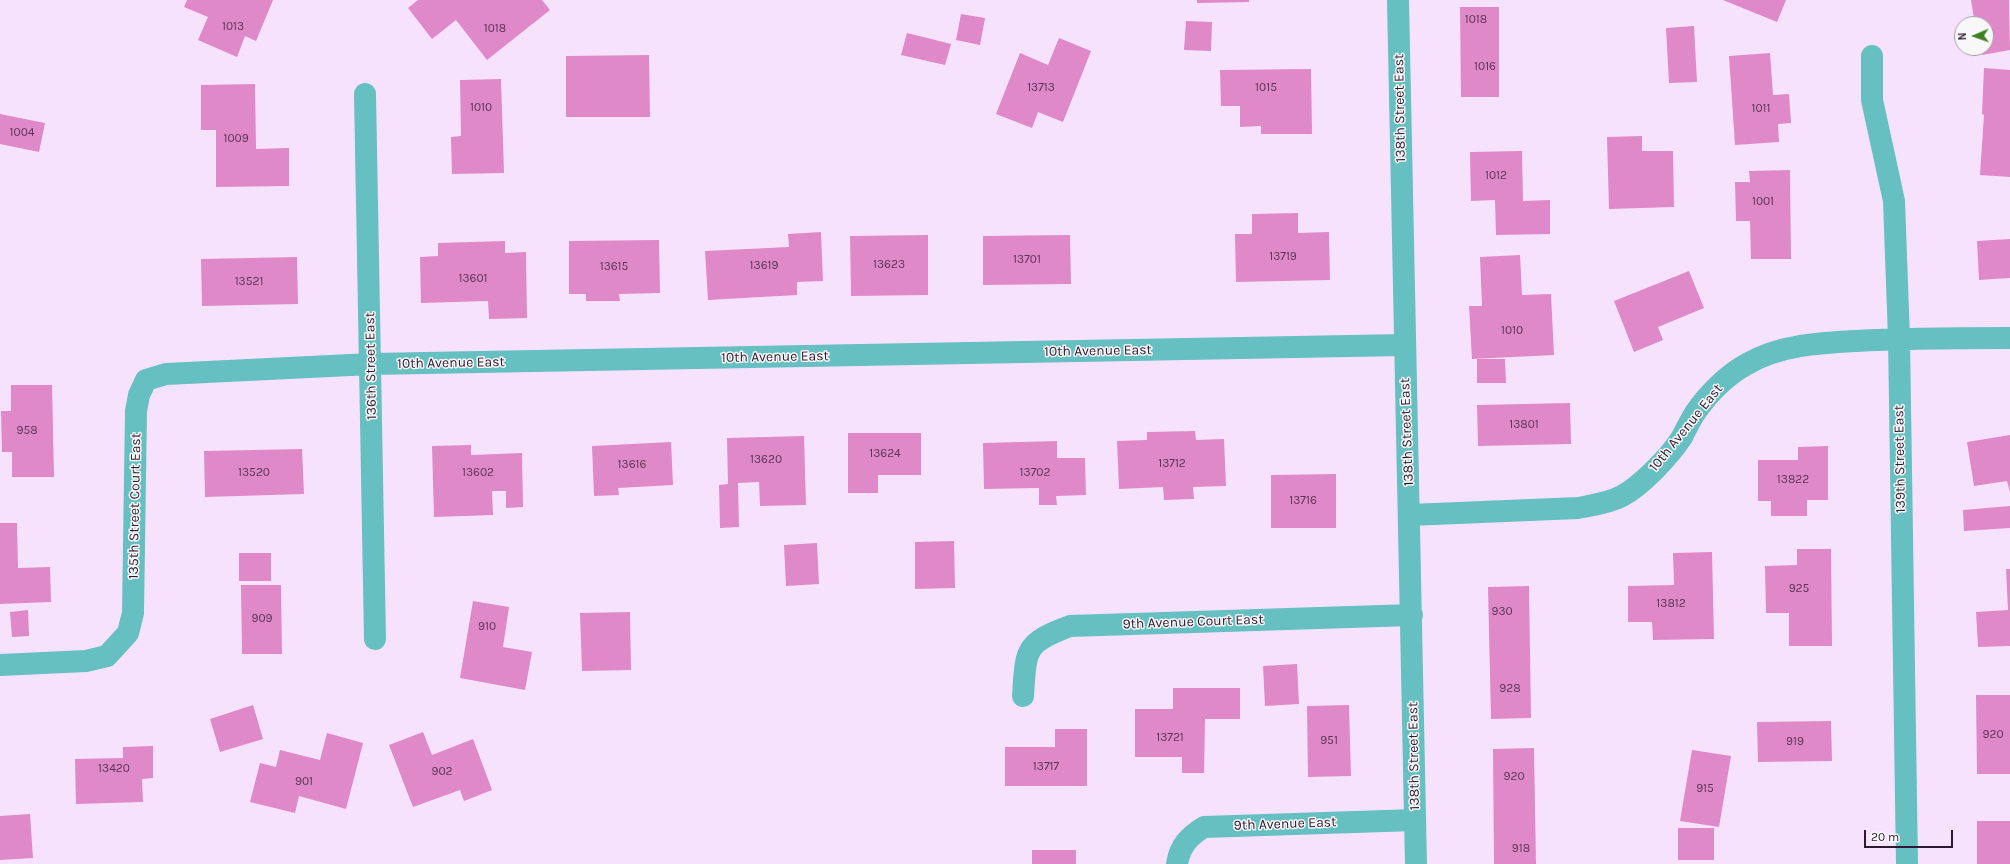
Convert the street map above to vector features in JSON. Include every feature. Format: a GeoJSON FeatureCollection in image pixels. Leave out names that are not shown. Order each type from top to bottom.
{"type":"FeatureCollection","features":[{"type":"Feature","properties":{"kind":"street","name":"138th Street East"},"geometry":{"type":"LineString","coordinates":[[1398,0],[1404,345],[1410,515],[1416,864]]}},
{"type":"Feature","properties":{"kind":"street","name":"139th Street East"},"geometry":{"type":"LineString","coordinates":[[1872,56],[1872,100],[1894,201],[1898,338],[1907,864]]}},
{"type":"Feature","properties":{"kind":"street","name":"136th Street East"},"geometry":{"type":"LineString","coordinates":[[365,94],[375,639]]}},
{"type":"Feature","properties":{"kind":"street","name":"10th Avenue East"},"geometry":{"type":"LineString","coordinates":[[1410,515],[1578,508],[1610,501],[1622,496],[1644,481],[1681,438],[1694,414],[1709,396],[1730,376],[1747,364],[1775,351],[1813,344],[1898,338],[2010,338]]}},
{"type":"Feature","properties":{"kind":"street","name":"10th Avenue East"},"geometry":{"type":"LineString","coordinates":[[146,380],[166,374],[194,371],[371,364],[1404,345]]}},
{"type":"Feature","properties":{"kind":"street","name":"135th Street Court East"},"geometry":{"type":"LineString","coordinates":[[0,665],[86,662],[107,656],[128,633],[134,613],[136,411],[139,395],[146,380]]}},
{"type":"Feature","properties":{"kind":"street","name":"9th Avenue Court East"},"geometry":{"type":"LineString","coordinates":[[1023,696],[1025,660],[1033,645],[1046,635],[1070,626],[1412,615]]}},
{"type":"Feature","properties":{"kind":"street","name":"9th Avenue East"},"geometry":{"type":"LineString","coordinates":[[1177,864],[1182,847],[1189,836],[1204,827],[1415,820]]}},
{"type":"Feature","properties":{"kind":"building"},"geometry":{"type":"Polygon","coordinates":[[[187,0],[273,0],[256,41],[245,36],[237,57],[198,40],[208,17],[184,7],[187,0]]]}},
{"type":"Feature","properties":{"kind":"building"},"geometry":{"type":"Polygon","coordinates":[[[418,0],[542,0],[550,10],[487,60],[456,20],[432,39],[408,8],[418,0]]]}},
{"type":"Feature","properties":{"kind":"building"},"geometry":{"type":"Polygon","coordinates":[[[1197,0],[1249,0],[1249,2],[1197,3],[1197,0]]]}},
{"type":"Feature","properties":{"kind":"building"},"geometry":{"type":"Polygon","coordinates":[[[1723,0],[1786,0],[1777,22],[1723,0]]]}},
{"type":"Feature","properties":{"kind":"building"},"geometry":{"type":"Polygon","coordinates":[[[1971,0],[2009,0],[2010,50],[1994,53],[1994,16],[1974,16],[1971,0]]]}},
{"type":"Feature","properties":{"kind":"building"},"geometry":{"type":"Polygon","coordinates":[[[1460,7],[1499,7],[1499,97],[1461,97],[1460,7]]]}},
{"type":"Feature","properties":{"kind":"building"},"geometry":{"type":"Polygon","coordinates":[[[961,14],[985,18],[980,45],[956,40],[961,14]]]}},
{"type":"Feature","properties":{"kind":"building"},"geometry":{"type":"Polygon","coordinates":[[[1186,21],[1212,22],[1211,51],[1184,50],[1186,21]]]}},
{"type":"Feature","properties":{"kind":"building"},"geometry":{"type":"Polygon","coordinates":[[[1694,26],[1697,82],[1669,83],[1666,28],[1694,26]]]}},
{"type":"Feature","properties":{"kind":"building"},"geometry":{"type":"Polygon","coordinates":[[[907,33],[951,44],[945,65],[901,55],[907,33]]]}},
{"type":"Feature","properties":{"kind":"building"},"geometry":{"type":"Polygon","coordinates":[[[1059,38],[1091,51],[1063,122],[1038,112],[1032,128],[996,114],[1020,53],[1048,65],[1059,38]]]}},
{"type":"Feature","properties":{"kind":"building"},"geometry":{"type":"Polygon","coordinates":[[[1770,53],[1773,95],[1789,94],[1791,123],[1778,124],[1779,142],[1735,145],[1729,56],[1770,53]]]}},
{"type":"Feature","properties":{"kind":"building"},"geometry":{"type":"Polygon","coordinates":[[[649,55],[650,117],[566,117],[566,56],[649,55]]]}},
{"type":"Feature","properties":{"kind":"building"},"geometry":{"type":"Polygon","coordinates":[[[1984,68],[2010,70],[2010,177],[1980,175],[1984,115],[1982,114],[1984,68]]]}},
{"type":"Feature","properties":{"kind":"building"},"geometry":{"type":"Polygon","coordinates":[[[1311,69],[1312,134],[1261,134],[1261,126],[1240,127],[1240,106],[1221,106],[1220,70],[1311,69]]]}},
{"type":"Feature","properties":{"kind":"building"},"geometry":{"type":"Polygon","coordinates":[[[501,79],[504,173],[452,174],[451,137],[461,136],[460,80],[501,79]]]}},
{"type":"Feature","properties":{"kind":"building"},"geometry":{"type":"Polygon","coordinates":[[[255,84],[256,149],[289,148],[289,186],[216,187],[216,130],[201,130],[201,85],[255,84]]]}},
{"type":"Feature","properties":{"kind":"building"},"geometry":{"type":"Polygon","coordinates":[[[0,114],[45,123],[39,152],[0,144],[0,114]]]}},
{"type":"Feature","properties":{"kind":"building"},"geometry":{"type":"Polygon","coordinates":[[[1642,136],[1642,151],[1673,151],[1674,207],[1609,209],[1607,137],[1642,136]]]}},
{"type":"Feature","properties":{"kind":"building"},"geometry":{"type":"Polygon","coordinates":[[[1522,151],[1523,201],[1550,200],[1550,234],[1496,235],[1495,200],[1471,201],[1470,152],[1522,151]]]}},
{"type":"Feature","properties":{"kind":"building"},"geometry":{"type":"Polygon","coordinates":[[[1790,170],[1791,259],[1751,259],[1750,221],[1736,221],[1735,182],[1750,182],[1749,171],[1790,170]]]}},
{"type":"Feature","properties":{"kind":"building"},"geometry":{"type":"Polygon","coordinates":[[[1298,213],[1298,233],[1329,232],[1330,280],[1236,282],[1235,234],[1252,234],[1252,214],[1298,213]]]}},
{"type":"Feature","properties":{"kind":"building"},"geometry":{"type":"Polygon","coordinates":[[[821,232],[823,281],[797,282],[797,295],[708,300],[705,251],[789,247],[788,234],[821,232]]]}},
{"type":"Feature","properties":{"kind":"building"},"geometry":{"type":"Polygon","coordinates":[[[928,235],[928,295],[851,296],[850,236],[928,235]]]}},
{"type":"Feature","properties":{"kind":"building"},"geometry":{"type":"Polygon","coordinates":[[[1070,235],[1071,284],[983,285],[983,236],[1070,235]]]}},
{"type":"Feature","properties":{"kind":"building"},"geometry":{"type":"Polygon","coordinates":[[[2010,239],[2010,278],[1979,280],[1977,241],[2010,239]]]}},
{"type":"Feature","properties":{"kind":"building"},"geometry":{"type":"Polygon","coordinates":[[[659,240],[660,293],[619,294],[620,301],[586,301],[586,294],[569,294],[569,241],[659,240]]]}},
{"type":"Feature","properties":{"kind":"building"},"geometry":{"type":"Polygon","coordinates":[[[505,241],[505,253],[526,252],[527,318],[489,319],[488,301],[421,303],[420,257],[438,256],[438,243],[505,241]]]}},
{"type":"Feature","properties":{"kind":"building"},"geometry":{"type":"Polygon","coordinates":[[[1520,255],[1522,295],[1551,294],[1554,355],[1472,359],[1469,306],[1482,306],[1480,257],[1520,255]]]}},
{"type":"Feature","properties":{"kind":"building"},"geometry":{"type":"Polygon","coordinates":[[[297,257],[298,304],[202,306],[201,259],[297,257]]]}},
{"type":"Feature","properties":{"kind":"building"},"geometry":{"type":"Polygon","coordinates":[[[1689,271],[1704,308],[1658,327],[1663,340],[1634,352],[1614,301],[1689,271]]]}},
{"type":"Feature","properties":{"kind":"building"},"geometry":{"type":"Polygon","coordinates":[[[1477,359],[1505,359],[1506,383],[1477,383],[1477,359]]]}},
{"type":"Feature","properties":{"kind":"building"},"geometry":{"type":"Polygon","coordinates":[[[11,385],[52,385],[54,477],[12,477],[12,452],[2,452],[1,411],[11,411],[11,385]]]}},
{"type":"Feature","properties":{"kind":"building"},"geometry":{"type":"Polygon","coordinates":[[[1570,403],[1571,444],[1478,446],[1477,405],[1570,403]]]}},
{"type":"Feature","properties":{"kind":"building"},"geometry":{"type":"Polygon","coordinates":[[[1195,431],[1196,440],[1224,439],[1226,486],[1193,487],[1194,499],[1164,500],[1163,487],[1119,489],[1117,441],[1147,440],[1147,432],[1195,431]]]}},
{"type":"Feature","properties":{"kind":"building"},"geometry":{"type":"Polygon","coordinates":[[[848,433],[921,433],[921,475],[878,475],[878,493],[848,493],[848,433]]]}},
{"type":"Feature","properties":{"kind":"building"},"geometry":{"type":"Polygon","coordinates":[[[2010,435],[2010,492],[2007,481],[1974,486],[1967,442],[2010,435]]]}},
{"type":"Feature","properties":{"kind":"building"},"geometry":{"type":"Polygon","coordinates":[[[804,436],[806,505],[760,506],[759,482],[738,483],[739,527],[720,528],[719,485],[728,484],[727,438],[804,436]]]}},
{"type":"Feature","properties":{"kind":"building"},"geometry":{"type":"Polygon","coordinates":[[[1057,441],[1057,458],[1085,458],[1086,495],[1056,496],[1057,505],[1039,505],[1039,488],[984,489],[983,443],[1057,441]]]}},
{"type":"Feature","properties":{"kind":"building"},"geometry":{"type":"Polygon","coordinates":[[[671,442],[673,485],[618,488],[619,495],[594,496],[592,446],[671,442]]]}},
{"type":"Feature","properties":{"kind":"building"},"geometry":{"type":"Polygon","coordinates":[[[471,445],[471,455],[522,453],[523,507],[506,508],[506,491],[492,491],[493,515],[434,517],[432,446],[471,445]]]}},
{"type":"Feature","properties":{"kind":"building"},"geometry":{"type":"Polygon","coordinates":[[[1828,446],[1828,500],[1807,500],[1807,516],[1771,516],[1771,501],[1758,501],[1758,460],[1798,460],[1798,447],[1828,446]]]}},
{"type":"Feature","properties":{"kind":"building"},"geometry":{"type":"Polygon","coordinates":[[[302,449],[304,494],[205,497],[204,451],[302,449]]]}},
{"type":"Feature","properties":{"kind":"building"},"geometry":{"type":"Polygon","coordinates":[[[1336,474],[1336,528],[1271,528],[1271,475],[1336,474]]]}},
{"type":"Feature","properties":{"kind":"building"},"geometry":{"type":"Polygon","coordinates":[[[2010,506],[2010,528],[1964,531],[1963,510],[2010,506]]]}},
{"type":"Feature","properties":{"kind":"building"},"geometry":{"type":"Polygon","coordinates":[[[0,523],[17,523],[18,568],[50,567],[51,602],[0,604],[0,523]]]}},
{"type":"Feature","properties":{"kind":"building"},"geometry":{"type":"Polygon","coordinates":[[[954,541],[955,588],[915,589],[915,542],[954,541]]]}},
{"type":"Feature","properties":{"kind":"building"},"geometry":{"type":"Polygon","coordinates":[[[817,543],[819,584],[786,586],[784,545],[817,543]]]}},
{"type":"Feature","properties":{"kind":"building"},"geometry":{"type":"Polygon","coordinates":[[[1797,549],[1831,549],[1832,646],[1789,646],[1789,613],[1766,613],[1765,566],[1797,565],[1797,549]]]}},
{"type":"Feature","properties":{"kind":"building"},"geometry":{"type":"Polygon","coordinates":[[[1712,552],[1714,639],[1653,640],[1652,622],[1628,622],[1628,586],[1674,585],[1673,553],[1712,552]]]}},
{"type":"Feature","properties":{"kind":"building"},"geometry":{"type":"Polygon","coordinates":[[[239,553],[271,553],[271,581],[239,581],[239,553]]]}},
{"type":"Feature","properties":{"kind":"building"},"geometry":{"type":"Polygon","coordinates":[[[2006,569],[2010,569],[2010,646],[1978,647],[1976,612],[2008,610],[2006,569]]]}},
{"type":"Feature","properties":{"kind":"building"},"geometry":{"type":"Polygon","coordinates":[[[241,585],[281,585],[282,654],[242,654],[241,585]]]}},
{"type":"Feature","properties":{"kind":"building"},"geometry":{"type":"Polygon","coordinates":[[[1529,586],[1531,718],[1491,719],[1488,587],[1529,586]]]}},
{"type":"Feature","properties":{"kind":"building"},"geometry":{"type":"Polygon","coordinates":[[[473,601],[509,607],[503,647],[532,652],[525,690],[460,678],[473,601]]]}},
{"type":"Feature","properties":{"kind":"building"},"geometry":{"type":"Polygon","coordinates":[[[28,610],[29,636],[12,637],[10,612],[28,610]]]}},
{"type":"Feature","properties":{"kind":"building"},"geometry":{"type":"Polygon","coordinates":[[[630,612],[631,670],[582,671],[580,613],[630,612]]]}},
{"type":"Feature","properties":{"kind":"building"},"geometry":{"type":"Polygon","coordinates":[[[1297,664],[1299,704],[1265,706],[1263,666],[1297,664]]]}},
{"type":"Feature","properties":{"kind":"building"},"geometry":{"type":"Polygon","coordinates":[[[1173,688],[1240,688],[1240,719],[1205,719],[1204,773],[1182,773],[1182,757],[1135,757],[1135,709],[1173,709],[1173,688]]]}},
{"type":"Feature","properties":{"kind":"building"},"geometry":{"type":"Polygon","coordinates":[[[1976,695],[2010,695],[2010,774],[1977,774],[1976,695]]]}},
{"type":"Feature","properties":{"kind":"building"},"geometry":{"type":"Polygon","coordinates":[[[253,705],[263,739],[220,752],[210,719],[253,705]]]}},
{"type":"Feature","properties":{"kind":"building"},"geometry":{"type":"Polygon","coordinates":[[[1349,705],[1351,776],[1308,777],[1307,706],[1349,705]]]}},
{"type":"Feature","properties":{"kind":"building"},"geometry":{"type":"Polygon","coordinates":[[[1831,721],[1832,761],[1758,762],[1757,722],[1831,721]]]}},
{"type":"Feature","properties":{"kind":"building"},"geometry":{"type":"Polygon","coordinates":[[[1055,729],[1087,729],[1087,786],[1005,786],[1005,747],[1055,747],[1055,729]]]}},
{"type":"Feature","properties":{"kind":"building"},"geometry":{"type":"Polygon","coordinates":[[[423,732],[432,755],[473,739],[492,790],[464,801],[460,790],[413,807],[389,745],[423,732]]]}},
{"type":"Feature","properties":{"kind":"building"},"geometry":{"type":"Polygon","coordinates":[[[327,733],[363,743],[346,809],[299,796],[295,813],[250,802],[260,763],[276,767],[280,750],[320,760],[327,733]]]}},
{"type":"Feature","properties":{"kind":"building"},"geometry":{"type":"Polygon","coordinates":[[[153,746],[153,778],[142,779],[143,802],[76,804],[75,759],[123,758],[123,747],[153,746]]]}},
{"type":"Feature","properties":{"kind":"building"},"geometry":{"type":"Polygon","coordinates":[[[1534,748],[1536,864],[1494,864],[1493,749],[1534,748]]]}},
{"type":"Feature","properties":{"kind":"building"},"geometry":{"type":"Polygon","coordinates":[[[1692,750],[1731,756],[1719,827],[1680,821],[1692,750]]]}},
{"type":"Feature","properties":{"kind":"building"},"geometry":{"type":"Polygon","coordinates":[[[30,814],[33,858],[0,860],[0,816],[30,814]]]}},
{"type":"Feature","properties":{"kind":"building"},"geometry":{"type":"Polygon","coordinates":[[[1977,821],[2010,821],[2010,864],[1977,864],[1977,821]]]}},
{"type":"Feature","properties":{"kind":"building"},"geometry":{"type":"Polygon","coordinates":[[[1678,828],[1714,828],[1714,860],[1678,860],[1678,828]]]}},
{"type":"Feature","properties":{"kind":"building"},"geometry":{"type":"Polygon","coordinates":[[[1032,850],[1076,850],[1076,864],[1032,864],[1032,850]]]}}]}
